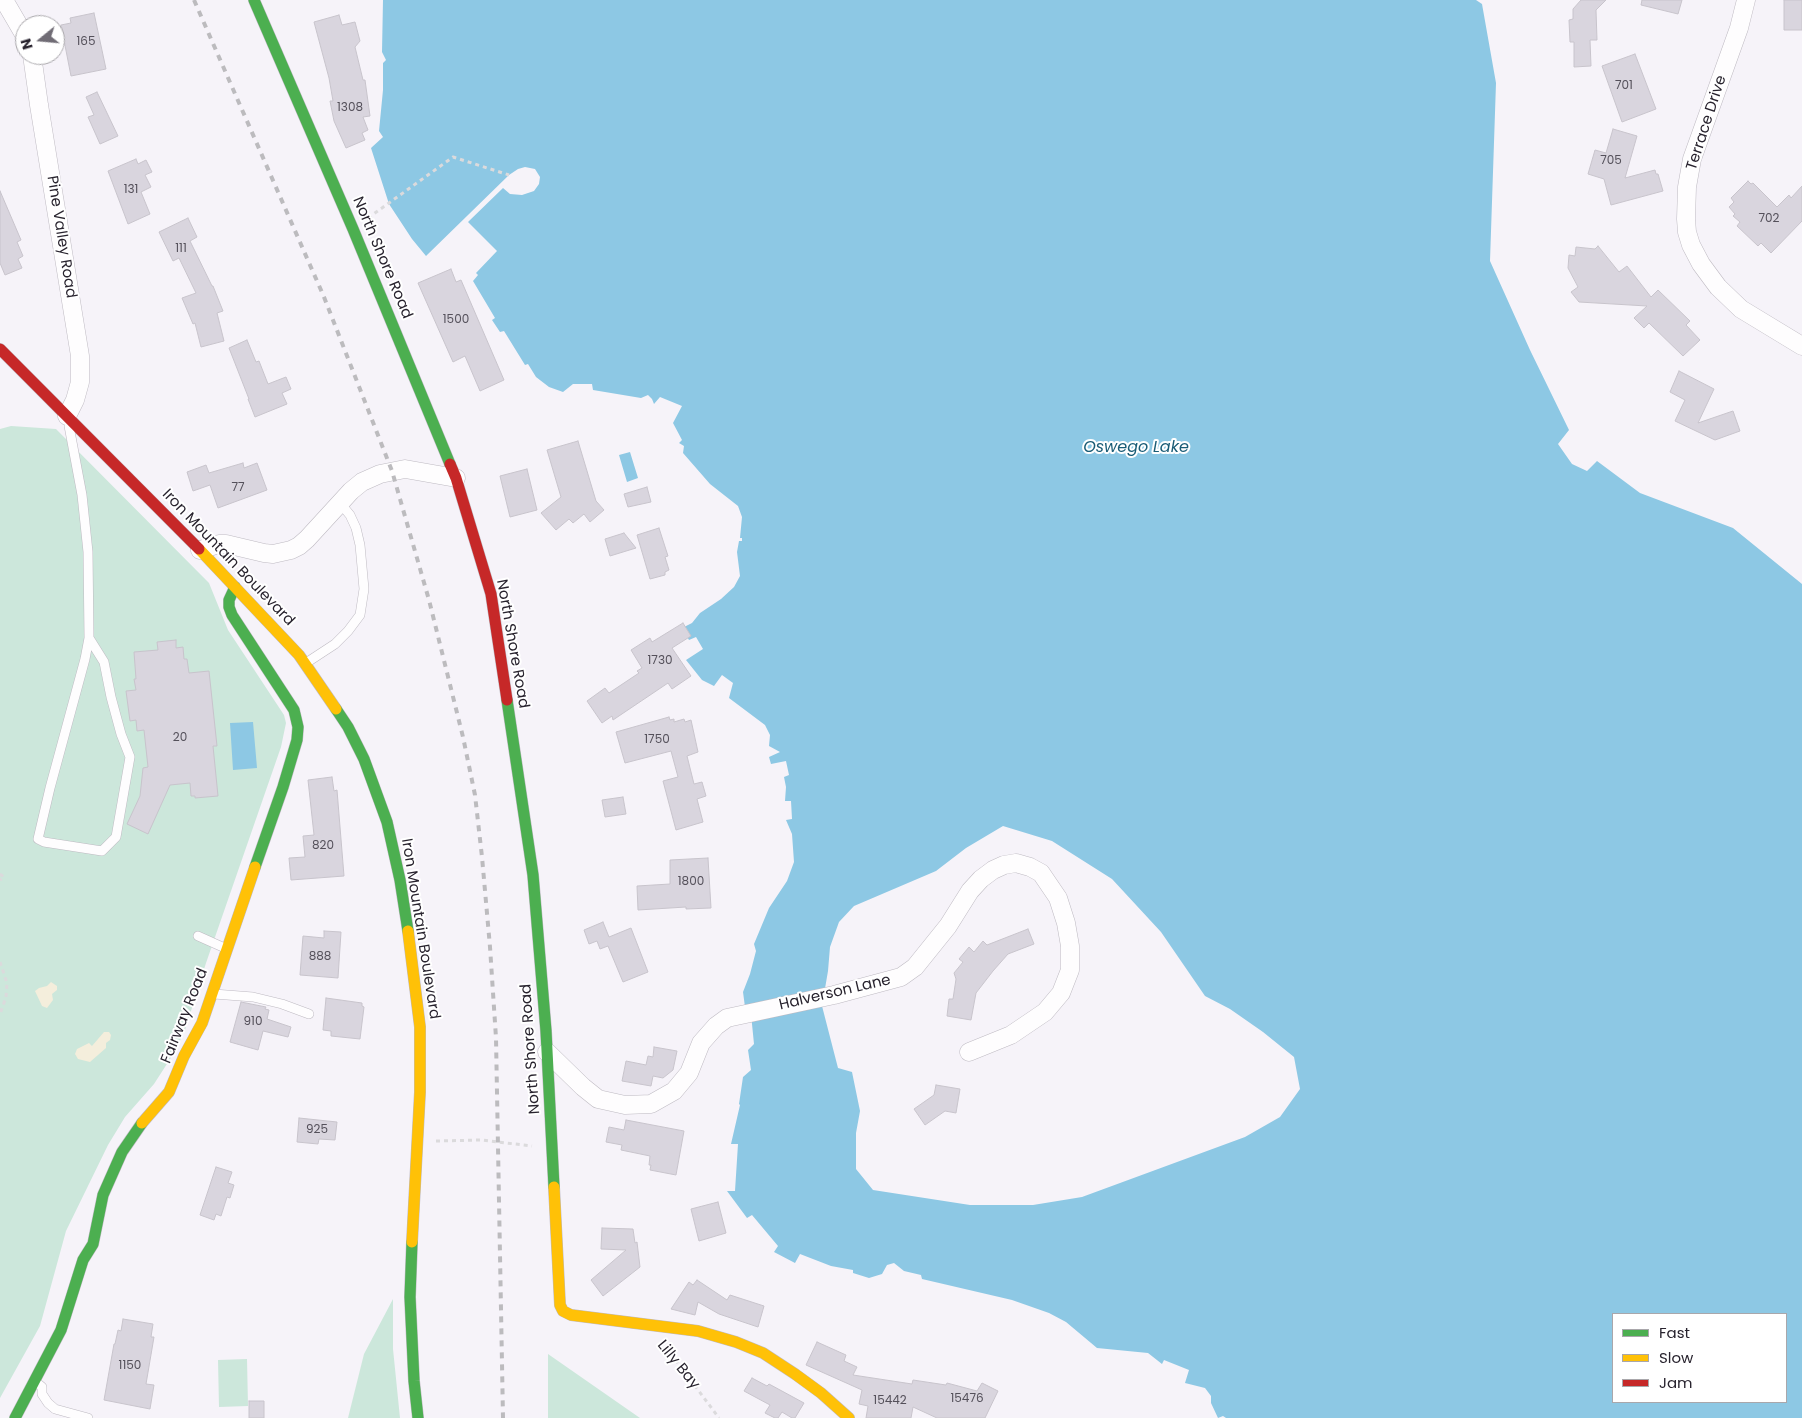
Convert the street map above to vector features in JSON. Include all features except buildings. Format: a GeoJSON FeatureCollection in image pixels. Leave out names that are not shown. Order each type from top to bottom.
{"type":"FeatureCollection","features":[{"type":"Feature","properties":{"kind":"street"},"geometry":{"type":"LineString","coordinates":[[4,0],[15,19]]}},
{"type":"Feature","properties":{"kind":"street","name":"North Shore Road"},"geometry":{"type":"LineString","coordinates":[[254,0],[353,229],[456,478],[490,594],[533,874],[547,1052],[560,1305],[563,1312],[571,1315],[698,1331],[736,1342],[763,1353],[821,1393],[849,1418]]}},
{"type":"Feature","properties":{"kind":"street","name":"Terrace Drive"},"geometry":{"type":"LineString","coordinates":[[1746,0],[1740,28],[1692,160],[1687,187],[1687,232],[1691,245],[1701,264],[1718,287],[1741,309],[1802,346]]}},
{"type":"Feature","properties":{"kind":"street","name":"Pine Valley Road"},"geometry":{"type":"LineString","coordinates":[[33,65],[80,356],[80,382],[75,400],[67,416]]}},
{"type":"Feature","properties":{"kind":"street","name":"Iron Mountain Boulevard"},"geometry":{"type":"LineString","coordinates":[[0,349],[200,550],[287,641],[322,686],[348,727],[364,758],[387,822],[400,880],[417,998],[421,1057],[410,1297],[414,1381],[418,1418]]}},
{"type":"Feature","properties":{"kind":"street"},"geometry":{"type":"LineString","coordinates":[[200,550],[219,544],[226,544],[264,554],[291,550],[308,539],[340,503],[362,482],[392,471],[405,469],[456,478]]}},
{"type":"Feature","properties":{"kind":"street","name":"Fairway Road"},"geometry":{"type":"LineString","coordinates":[[15,1418],[61,1330],[83,1260],[93,1244],[104,1195],[122,1152],[144,1120],[169,1092],[184,1056],[202,1023],[283,787],[297,740],[298,727],[294,710],[232,615],[229,607],[235,587]]}},
{"type":"Feature","properties":{"kind":"street","name":"Halverson Lane"},"geometry":{"type":"LineString","coordinates":[[547,1052],[598,1099],[625,1105],[651,1104],[674,1091],[689,1073],[701,1043],[716,1026],[727,1018],[834,995],[901,977],[915,967],[948,926],[970,891],[982,879],[1004,865],[1016,863],[1030,867],[1041,873],[1058,898],[1066,923],[1070,946],[1070,970],[1061,993],[1045,1012],[1010,1035],[969,1052]]}},
{"type":"Feature","properties":{"kind":"lane"},"geometry":{"type":"LineString","coordinates":[[67,416],[82,495],[88,552],[89,638],[38,839],[44,842],[102,851],[116,837],[130,757],[121,734],[104,662],[89,638]]}},
{"type":"Feature","properties":{"kind":"lane"},"geometry":{"type":"LineString","coordinates":[[305,664],[335,644],[360,615],[364,589],[360,545],[356,528],[350,515],[340,503]]}},
{"type":"Feature","properties":{"kind":"lane"},"geometry":{"type":"LineString","coordinates":[[198,936],[227,949]]}},
{"type":"Feature","properties":{"kind":"lane"},"geometry":{"type":"LineString","coordinates":[[212,994],[253,997],[282,1004],[309,1014]]}},
{"type":"Feature","properties":{"kind":"lane"},"geometry":{"type":"LineString","coordinates":[[34,1381],[42,1387],[42,1394],[55,1410],[88,1418]]}},
{"type":"Feature","properties":{"kind":"path"},"geometry":{"type":"LineString","coordinates":[[389,204],[453,156],[509,175]]}},
{"type":"Feature","properties":{"kind":"path"},"geometry":{"type":"LineString","coordinates":[[0,874],[4,876],[0,880]]}},
{"type":"Feature","properties":{"kind":"path"},"geometry":{"type":"LineString","coordinates":[[0,962],[1,972],[8,983],[6,997],[0,1014]]}},
{"type":"Feature","properties":{"kind":"path"},"geometry":{"type":"LineString","coordinates":[[418,1141],[482,1140],[552,1148]]}},
{"type":"Feature","properties":{"kind":"path","name":"Lilly Bay"},"geometry":{"type":"LineString","coordinates":[[661,1341],[719,1418]]}},
{"type":"Feature","properties":{"kind":"green space"},"geometry":{"type":"Polygon","coordinates":[[[11,426],[56,429],[209,583],[228,630],[284,715],[286,723],[281,747],[206,963],[185,1030],[174,1053],[154,1084],[125,1117],[108,1145],[66,1231],[40,1326],[0,1398],[0,429],[11,426]]]}},
{"type":"Feature","properties":{"kind":"green space"},"geometry":{"type":"Polygon","coordinates":[[[393,1299],[393,1349],[400,1418],[348,1418],[364,1354],[393,1299]]]}},
{"type":"Feature","properties":{"kind":"green space"},"geometry":{"type":"Polygon","coordinates":[[[548,1354],[640,1418],[548,1418],[548,1354]]]}},
{"type":"Feature","properties":{"kind":"green space"},"geometry":{"type":"Polygon","coordinates":[[[247,1359],[248,1406],[219,1407],[218,1360],[247,1359]]]}},
{"type":"Feature","properties":{"kind":"sand"},"geometry":{"type":"Polygon","coordinates":[[[51,982],[57,986],[57,990],[52,994],[53,1000],[47,1008],[42,1006],[35,991],[47,986],[51,982]]]}},
{"type":"Feature","properties":{"kind":"sand"},"geometry":{"type":"Polygon","coordinates":[[[104,1032],[109,1032],[111,1035],[110,1040],[106,1043],[106,1048],[90,1062],[78,1059],[75,1054],[77,1049],[89,1043],[92,1046],[104,1032]]]}},
{"type":"Feature","properties":{"kind":"water","name":"Oswego Lake"},"geometry":{"type":"Polygon","coordinates":[[[383,0],[1476,0],[1482,4],[1496,83],[1490,261],[1569,430],[1558,444],[1572,464],[1587,471],[1597,461],[1640,493],[1733,528],[1802,584],[1802,1418],[1226,1418],[1223,1416],[1218,1418],[1211,1403],[1211,1396],[1205,1388],[1185,1383],[1189,1370],[1164,1360],[1162,1364],[1148,1353],[1097,1348],[1066,1322],[1049,1313],[1012,1300],[922,1279],[921,1275],[904,1271],[894,1263],[887,1265],[882,1274],[869,1278],[853,1273],[853,1270],[831,1266],[800,1254],[795,1263],[774,1252],[778,1246],[752,1215],[747,1218],[727,1191],[735,1191],[738,1144],[731,1144],[740,1105],[743,1077],[751,1070],[748,1050],[754,1044],[751,1014],[745,1007],[743,992],[756,951],[754,944],[769,908],[787,881],[794,862],[792,834],[786,820],[792,819],[791,801],[785,801],[786,787],[784,777],[789,775],[786,761],[771,764],[769,757],[780,752],[769,746],[770,735],[765,725],[729,698],[733,683],[722,675],[714,686],[702,680],[686,660],[703,649],[696,637],[689,640],[682,628],[692,623],[700,613],[721,599],[734,587],[740,576],[737,552],[739,541],[742,541],[742,538],[740,538],[742,517],[738,506],[710,484],[683,453],[684,446],[679,443],[682,440],[673,423],[682,406],[660,397],[654,404],[648,395],[641,398],[593,390],[592,384],[573,384],[563,392],[549,387],[536,377],[528,364],[525,365],[504,331],[500,332],[492,320],[495,318],[473,281],[478,275],[476,273],[497,251],[468,222],[503,188],[510,194],[522,195],[534,191],[539,184],[540,177],[535,169],[525,167],[509,175],[426,256],[412,239],[389,204],[371,148],[383,137],[379,131],[383,90],[383,63],[386,60],[382,52],[383,0]],[[1003,826],[966,848],[936,871],[854,906],[839,922],[830,947],[822,1006],[838,1068],[852,1072],[860,1111],[856,1133],[856,1169],[873,1190],[970,1205],[1033,1205],[1082,1197],[1245,1137],[1280,1117],[1300,1089],[1294,1057],[1230,1009],[1205,996],[1161,932],[1112,879],[1052,841],[1003,826]]]}},
{"type":"Feature","properties":{"kind":"water"},"geometry":{"type":"Polygon","coordinates":[[[630,452],[638,478],[627,482],[619,455],[630,452]]]}},
{"type":"Feature","properties":{"kind":"water"},"geometry":{"type":"Polygon","coordinates":[[[253,722],[257,768],[233,770],[230,723],[253,722]]]}},
{"type":"Feature","properties":{"kind":"railway"},"geometry":{"type":"LineString","coordinates":[[194,0],[324,297],[392,471],[429,600],[463,737],[475,795],[482,857],[496,1038],[503,1418]]}},
{"type":"Feature","properties":{"kind":"traffic: fast"},"geometry":{"type":"LineString","coordinates":[[254,0],[353,229],[450,464]]}},
{"type":"Feature","properties":{"kind":"traffic: fast"},"geometry":{"type":"LineString","coordinates":[[235,587],[229,600],[232,615],[294,710],[298,727],[297,740],[283,787],[255,867]]}},
{"type":"Feature","properties":{"kind":"traffic: fast"},"geometry":{"type":"LineString","coordinates":[[507,700],[533,875],[546,1031],[554,1187]]}},
{"type":"Feature","properties":{"kind":"traffic: fast"},"geometry":{"type":"LineString","coordinates":[[336,709],[348,727],[364,759],[387,822],[400,880],[408,931]]}},
{"type":"Feature","properties":{"kind":"traffic: fast"},"geometry":{"type":"LineString","coordinates":[[15,1418],[61,1330],[83,1260],[93,1244],[103,1195],[122,1152],[142,1123]]}},
{"type":"Feature","properties":{"kind":"traffic: fast"},"geometry":{"type":"LineString","coordinates":[[412,1242],[410,1297],[414,1381],[418,1418]]}},
{"type":"Feature","properties":{"kind":"traffic: slow"},"geometry":{"type":"LineString","coordinates":[[199,549],[299,655],[336,709]]}},
{"type":"Feature","properties":{"kind":"traffic: slow"},"geometry":{"type":"LineString","coordinates":[[142,1123],[169,1092],[184,1056],[202,1023],[255,867]]}},
{"type":"Feature","properties":{"kind":"traffic: slow"},"geometry":{"type":"LineString","coordinates":[[408,931],[420,1027],[420,1092],[412,1242]]}},
{"type":"Feature","properties":{"kind":"traffic: slow"},"geometry":{"type":"LineString","coordinates":[[554,1187],[560,1305],[563,1311],[571,1315],[698,1331],[736,1342],[763,1353],[795,1374],[821,1393],[849,1418]]}},
{"type":"Feature","properties":{"kind":"traffic: jam"},"geometry":{"type":"LineString","coordinates":[[0,349],[199,549]]}},
{"type":"Feature","properties":{"kind":"traffic: jam"},"geometry":{"type":"LineString","coordinates":[[450,464],[456,478],[491,594],[507,700]]}}]}
